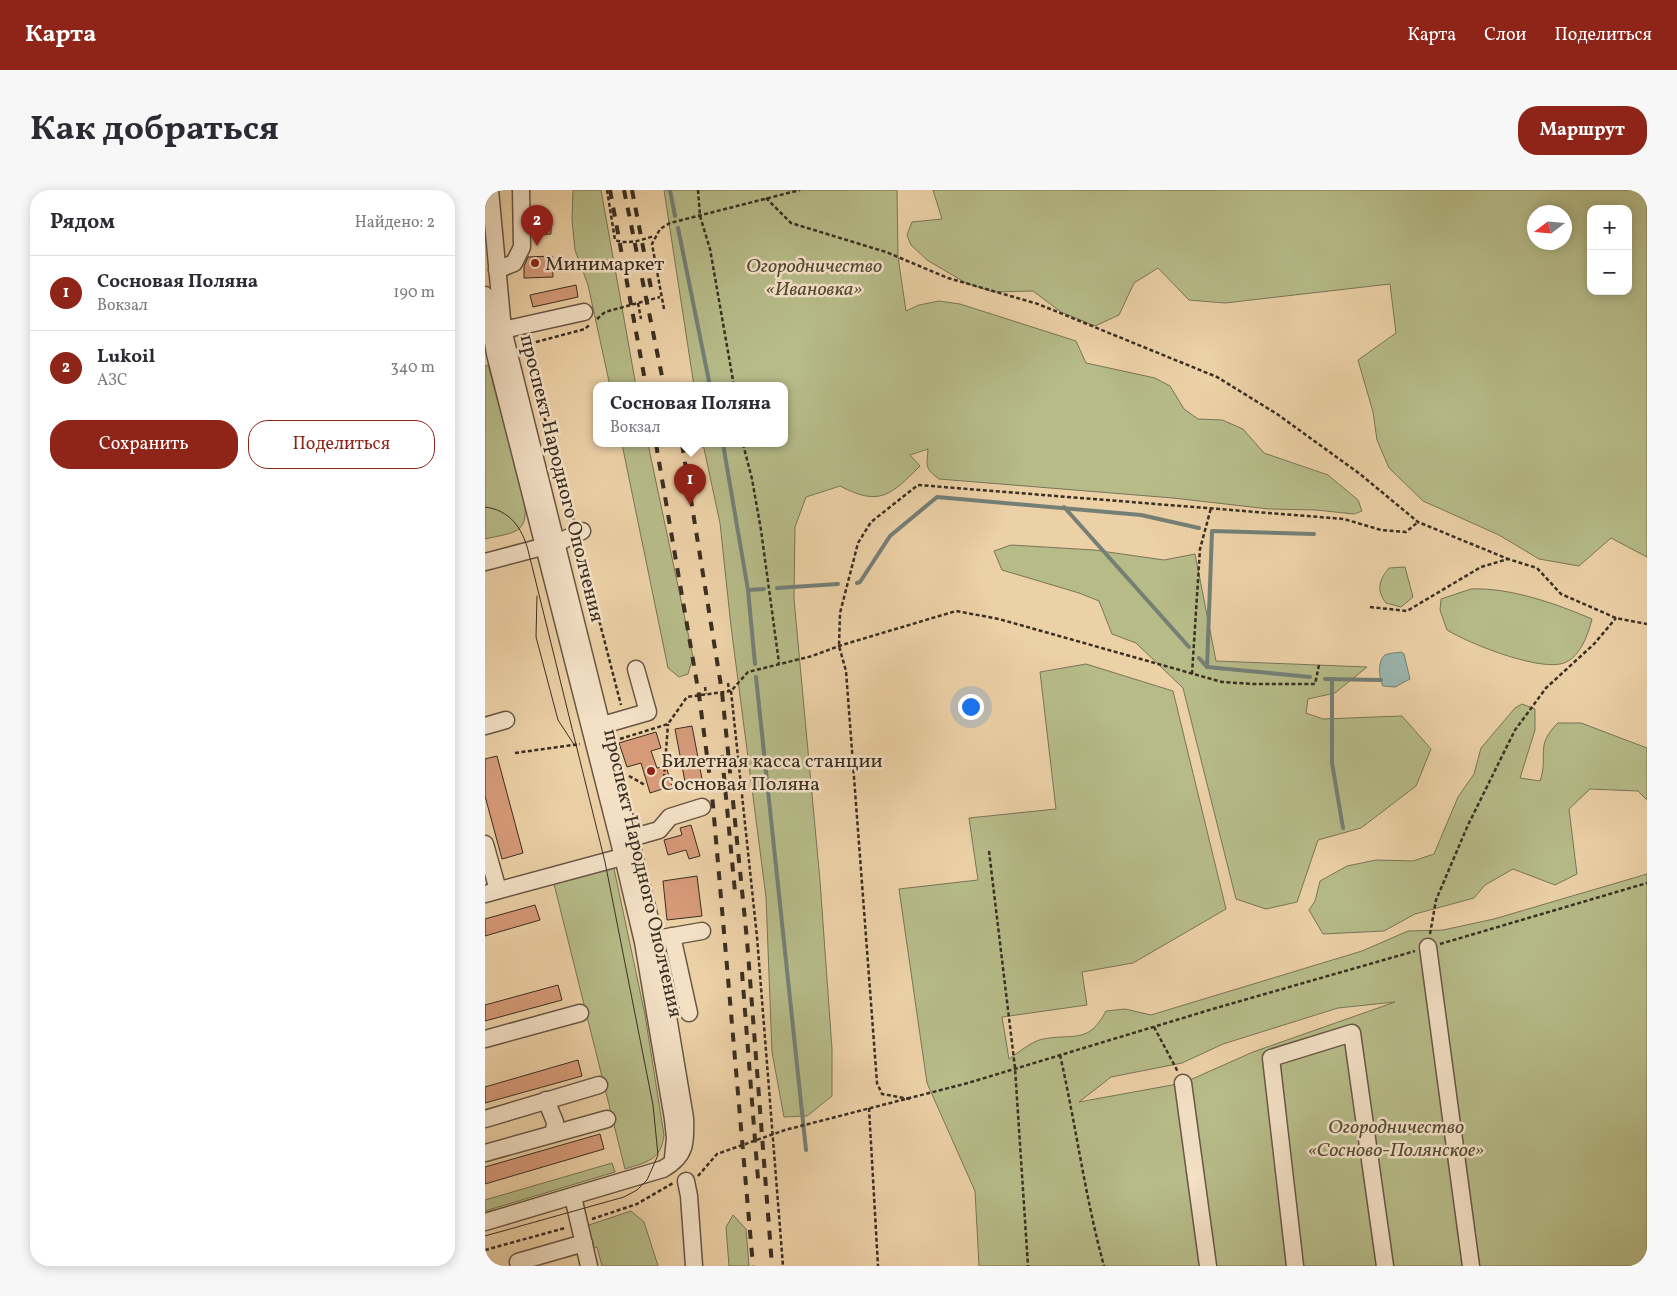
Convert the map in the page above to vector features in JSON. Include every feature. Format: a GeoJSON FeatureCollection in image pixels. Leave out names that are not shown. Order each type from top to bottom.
{"type":"FeatureCollection","features":[{"type":"Feature","properties":{"kind":"street","name":"проспект Народного Ополчения"},"geometry":{"type":"LineString","coordinates":[[490,190],[503,330],[551,544],[629,850]]}},
{"type":"Feature","properties":{"kind":"street"},"geometry":{"type":"LineString","coordinates":[[497,270],[513,263],[523,247],[521,190]]}},
{"type":"Feature","properties":{"kind":"street","name":"проспект Народного Ополчения"},"geometry":{"type":"LineString","coordinates":[[485,295],[491,337],[608,748],[649,941],[675,1138],[672,1164]]}},
{"type":"Feature","properties":{"kind":"street"},"geometry":{"type":"LineString","coordinates":[[503,330],[584,312]]}},
{"type":"Feature","properties":{"kind":"street"},"geometry":{"type":"LineString","coordinates":[[485,562],[551,544],[582,531]]}},
{"type":"Feature","properties":{"kind":"street"},"geometry":{"type":"LineString","coordinates":[[603,725],[648,712],[636,668]]}},
{"type":"Feature","properties":{"kind":"street"},"geometry":{"type":"LineString","coordinates":[[485,726],[506,720]]}},
{"type":"Feature","properties":{"kind":"street"},"geometry":{"type":"LineString","coordinates":[[485,844],[491,892],[629,850],[659,830],[671,817],[703,807]]}},
{"type":"Feature","properties":{"kind":"street"},"geometry":{"type":"LineString","coordinates":[[649,941],[702,931]]}},
{"type":"Feature","properties":{"kind":"street"},"geometry":{"type":"LineString","coordinates":[[671,936],[689,1013]]}},
{"type":"Feature","properties":{"kind":"street"},"geometry":{"type":"LineString","coordinates":[[1428,947],[1471,1266]]}},
{"type":"Feature","properties":{"kind":"street"},"geometry":{"type":"LineString","coordinates":[[485,1039],[580,1013]]}},
{"type":"Feature","properties":{"kind":"street"},"geometry":{"type":"LineString","coordinates":[[1295,1266],[1271,1058],[1352,1033],[1385,1266]]}},
{"type":"Feature","properties":{"kind":"street"},"geometry":{"type":"LineString","coordinates":[[1183,1084],[1208,1266]]}},
{"type":"Feature","properties":{"kind":"street"},"geometry":{"type":"LineString","coordinates":[[485,1119],[599,1085]]}},
{"type":"Feature","properties":{"kind":"street"},"geometry":{"type":"LineString","coordinates":[[546,1100],[555,1122],[554,1134]]}},
{"type":"Feature","properties":{"kind":"street"},"geometry":{"type":"LineString","coordinates":[[485,1153],[607,1119]]}},
{"type":"Feature","properties":{"kind":"street"},"geometry":{"type":"LineString","coordinates":[[485,1222],[653,1174],[672,1164],[687,1180],[695,1266]]}},
{"type":"Feature","properties":{"kind":"street"},"geometry":{"type":"LineString","coordinates":[[573,1197],[589,1266]]}},
{"type":"Feature","properties":{"kind":"street"},"geometry":{"type":"LineString","coordinates":[[519,1266],[518,1262],[584,1243]]}},
{"type":"Feature","properties":{"kind":"path"},"geometry":{"type":"LineString","coordinates":[[607,190],[615,240],[620,242],[642,240],[654,236]]}},
{"type":"Feature","properties":{"kind":"path"},"geometry":{"type":"LineString","coordinates":[[698,190],[701,216],[710,249],[733,382]]}},
{"type":"Feature","properties":{"kind":"path"},"geometry":{"type":"LineString","coordinates":[[663,309],[652,244],[654,236],[660,229],[670,224],[800,190]]}},
{"type":"Feature","properties":{"kind":"path"},"geometry":{"type":"LineString","coordinates":[[766,198],[791,223],[886,252],[948,278],[1038,304],[1217,377],[1277,414],[1360,474],[1418,522],[1508,559],[1537,568],[1561,594],[1616,618],[1647,624]]}},
{"type":"Feature","properties":{"kind":"path"},"geometry":{"type":"LineString","coordinates":[[516,348],[525,349],[536,342],[585,328],[605,312],[660,297]]}},
{"type":"Feature","properties":{"kind":"path"},"geometry":{"type":"LineString","coordinates":[[638,303],[641,318]]}},
{"type":"Feature","properties":{"kind":"path"},"geometry":{"type":"LineString","coordinates":[[744,447],[758,513],[771,590],[779,663]]}},
{"type":"Feature","properties":{"kind":"path"},"geometry":{"type":"LineString","coordinates":[[910,1099],[882,1094],[877,1083],[846,671],[839,646],[840,613],[858,543],[871,522],[918,485],[1344,519],[1381,530],[1406,532],[1418,522]]}},
{"type":"Feature","properties":{"kind":"path"},"geometry":{"type":"LineString","coordinates":[[1193,674],[1200,549],[1211,508]]}},
{"type":"Feature","properties":{"kind":"path"},"geometry":{"type":"LineString","coordinates":[[1370,608],[1407,611],[1481,567],[1508,559]]}},
{"type":"Feature","properties":{"kind":"path"},"geometry":{"type":"LineString","coordinates":[[664,778],[668,724],[687,697],[730,691],[748,672],[812,656],[956,611],[999,619],[1160,663],[1193,674],[1238,683],[1315,684],[1319,665]]}},
{"type":"Feature","properties":{"kind":"path"},"geometry":{"type":"LineString","coordinates":[[1428,947],[1436,900],[1468,825],[1515,730],[1546,688],[1594,644],[1616,618]]}},
{"type":"Feature","properties":{"kind":"path"},"geometry":{"type":"LineString","coordinates":[[728,683],[757,937],[783,1266]]}},
{"type":"Feature","properties":{"kind":"path"},"geometry":{"type":"LineString","coordinates":[[705,687],[706,694]]}},
{"type":"Feature","properties":{"kind":"path"},"geometry":{"type":"LineString","coordinates":[[608,748],[615,746],[617,740],[668,724]]}},
{"type":"Feature","properties":{"kind":"path"},"geometry":{"type":"LineString","coordinates":[[515,753],[583,743]]}},
{"type":"Feature","properties":{"kind":"path"},"geometry":{"type":"LineString","coordinates":[[989,851],[1015,1068],[1028,1266]]}},
{"type":"Feature","properties":{"kind":"path"},"geometry":{"type":"LineString","coordinates":[[592,1220],[637,1204],[687,1180],[717,1154],[806,1124],[869,1107],[910,1099],[1647,883]]}},
{"type":"Feature","properties":{"kind":"path"},"geometry":{"type":"LineString","coordinates":[[1154,1027],[1172,1057],[1183,1084]]}},
{"type":"Feature","properties":{"kind":"path"},"geometry":{"type":"LineString","coordinates":[[1060,1055],[1071,1102],[1079,1159],[1104,1266]]}},
{"type":"Feature","properties":{"kind":"path"},"geometry":{"type":"LineString","coordinates":[[869,1107],[879,1266]]}},
{"type":"Feature","properties":{"kind":"path"},"geometry":{"type":"LineString","coordinates":[[485,1250],[556,1230]]}},
{"type":"Feature","properties":{"kind":"green space"},"geometry":{"type":"Polygon","coordinates":[[[573,190],[601,190],[635,382],[609,382],[588,285],[575,250],[572,220],[573,190]]]}},
{"type":"Feature","properties":{"kind":"green space","name":"Огородничество «Ивановка»"},"geometry":{"type":"Polygon","coordinates":[[[664,190],[897,190],[898,257],[906,311],[919,305],[939,301],[960,304],[1076,341],[1086,363],[1155,378],[1170,386],[1184,409],[1198,419],[1222,420],[1243,429],[1264,453],[1328,475],[1358,500],[1362,511],[1354,514],[1316,510],[1269,509],[1173,498],[939,479],[929,469],[928,449],[910,455],[920,466],[901,484],[884,495],[875,497],[865,496],[840,486],[806,497],[795,527],[794,599],[820,881],[832,1049],[832,1096],[807,1116],[784,1117],[772,1052],[766,897],[731,626],[720,523],[704,447],[788,447],[788,382],[693,382],[664,190]]]}},
{"type":"Feature","properties":{"kind":"green space"},"geometry":{"type":"Polygon","coordinates":[[[933,190],[1647,190],[1647,557],[1611,538],[1579,566],[1539,559],[1499,535],[1423,501],[1389,468],[1377,440],[1373,412],[1358,360],[1396,333],[1390,284],[1225,303],[1189,300],[1158,268],[1134,283],[1119,315],[1095,326],[1061,312],[1033,291],[993,292],[966,283],[927,260],[911,245],[907,235],[912,222],[942,219],[933,190]]]}},
{"type":"Feature","properties":{"kind":"green space"},"geometry":{"type":"Polygon","coordinates":[[[488,365],[524,498],[525,519],[518,530],[512,533],[485,539],[485,366],[488,365]]]}},
{"type":"Feature","properties":{"kind":"green space"},"geometry":{"type":"Polygon","coordinates":[[[623,447],[649,447],[693,657],[688,674],[679,677],[668,668],[623,447]]]}},
{"type":"Feature","properties":{"kind":"green space"},"geometry":{"type":"Polygon","coordinates":[[[1011,545],[1094,550],[1164,560],[1195,554],[1216,661],[1367,667],[1335,693],[1308,699],[1306,713],[1323,719],[1402,716],[1431,749],[1416,786],[1361,828],[1318,840],[1297,902],[1266,909],[1236,899],[1183,688],[1136,643],[1112,634],[1099,601],[1079,593],[1002,570],[994,551],[1011,545]]]}},
{"type":"Feature","properties":{"kind":"green space"},"geometry":{"type":"Polygon","coordinates":[[[1405,567],[1413,597],[1401,607],[1386,603],[1380,589],[1383,577],[1389,568],[1405,567]]]}},
{"type":"Feature","properties":{"kind":"green space"},"geometry":{"type":"Polygon","coordinates":[[[1471,589],[1486,589],[1517,594],[1548,602],[1592,619],[1582,646],[1567,662],[1549,665],[1502,654],[1457,636],[1447,630],[1440,610],[1441,599],[1471,589]]]}},
{"type":"Feature","properties":{"kind":"green space","name":"Огородничество «Сосново-Полянское»"},"geometry":{"type":"Polygon","coordinates":[[[1086,664],[1173,691],[1226,909],[1133,963],[1082,972],[1087,1005],[1002,1017],[1009,1059],[1039,1040],[1079,1036],[1086,1033],[1093,1029],[1106,1011],[1125,1009],[1151,1015],[1362,951],[1408,931],[1443,930],[1494,919],[1647,874],[1647,1266],[979,1266],[975,1191],[927,1083],[899,889],[978,880],[969,818],[1056,809],[1040,672],[1086,664]],[[1395,1002],[1338,1008],[1223,1044],[1182,1063],[1111,1077],[1079,1102],[1183,1083],[1253,1052],[1395,1002]]]}},
{"type":"Feature","properties":{"kind":"green space"},"geometry":{"type":"Polygon","coordinates":[[[1522,704],[1535,709],[1535,730],[1520,778],[1540,781],[1546,738],[1558,723],[1581,723],[1647,748],[1647,800],[1638,791],[1590,789],[1569,809],[1577,874],[1555,885],[1513,869],[1485,885],[1474,898],[1415,914],[1384,931],[1323,934],[1309,910],[1315,901],[1320,881],[1347,866],[1376,860],[1413,861],[1434,854],[1458,797],[1474,774],[1481,748],[1515,708],[1522,704]]]}},
{"type":"Feature","properties":{"kind":"green space"},"geometry":{"type":"Polygon","coordinates":[[[613,864],[645,1015],[664,1135],[660,1150],[656,1155],[646,1162],[625,1169],[553,880],[613,864]]]}},
{"type":"Feature","properties":{"kind":"green space"},"geometry":{"type":"Polygon","coordinates":[[[612,1163],[615,1172],[485,1211],[485,1200],[612,1163]]]}},
{"type":"Feature","properties":{"kind":"green space"},"geometry":{"type":"Polygon","coordinates":[[[631,1211],[644,1222],[658,1266],[602,1266],[597,1247],[590,1249],[586,1226],[631,1211]]]}},
{"type":"Feature","properties":{"kind":"green space"},"geometry":{"type":"Polygon","coordinates":[[[733,1215],[746,1229],[749,1266],[729,1266],[726,1227],[733,1215]]]}},
{"type":"Feature","properties":{"kind":"water"},"geometry":{"type":"Polygon","coordinates":[[[1401,652],[1404,654],[1410,679],[1395,687],[1383,686],[1380,670],[1382,658],[1387,654],[1401,652]]]}},
{"type":"Feature","properties":{"kind":"building"},"geometry":{"type":"Polygon","coordinates":[[[551,216],[551,234],[532,235],[531,217],[551,216]]]}},
{"type":"Feature","properties":{"kind":"building"},"geometry":{"type":"Polygon","coordinates":[[[552,256],[553,277],[524,278],[524,266],[528,257],[552,256]]]}},
{"type":"Feature","properties":{"kind":"building"},"geometry":{"type":"Polygon","coordinates":[[[576,285],[578,297],[533,307],[530,295],[576,285]]]}},
{"type":"Feature","properties":{"kind":"building"},"geometry":{"type":"Polygon","coordinates":[[[692,726],[703,784],[686,787],[675,729],[692,726]]]}},
{"type":"Feature","properties":{"kind":"building"},"geometry":{"type":"Polygon","coordinates":[[[656,732],[661,748],[651,751],[657,768],[666,766],[672,786],[650,793],[641,763],[627,767],[619,743],[656,732]]]}},
{"type":"Feature","properties":{"kind":"building"},"geometry":{"type":"Polygon","coordinates":[[[497,756],[523,853],[502,859],[485,796],[485,759],[497,756]]]}},
{"type":"Feature","properties":{"kind":"building"},"geometry":{"type":"Polygon","coordinates":[[[691,825],[700,856],[689,859],[686,850],[668,855],[664,840],[682,835],[680,828],[691,825]]]}},
{"type":"Feature","properties":{"kind":"building"},"geometry":{"type":"Polygon","coordinates":[[[697,876],[702,916],[667,920],[663,881],[697,876]]]}},
{"type":"Feature","properties":{"kind":"building"},"geometry":{"type":"Polygon","coordinates":[[[535,905],[540,920],[485,936],[485,919],[535,905]]]}},
{"type":"Feature","properties":{"kind":"building"},"geometry":{"type":"Polygon","coordinates":[[[558,985],[562,1000],[485,1021],[485,1005],[558,985]]]}},
{"type":"Feature","properties":{"kind":"building"},"geometry":{"type":"Polygon","coordinates":[[[578,1060],[582,1076],[485,1103],[485,1087],[578,1060]]]}},
{"type":"Feature","properties":{"kind":"building"},"geometry":{"type":"Polygon","coordinates":[[[600,1134],[604,1149],[485,1184],[485,1167],[600,1134]]]}},
{"type":"Feature","properties":{"kind":"waterway"},"geometry":{"type":"LineString","coordinates":[[670,190],[675,216]]}},
{"type":"Feature","properties":{"kind":"waterway"},"geometry":{"type":"LineString","coordinates":[[678,228],[709,382]]}},
{"type":"Feature","properties":{"kind":"waterway"},"geometry":{"type":"LineString","coordinates":[[724,447],[748,590],[755,664]]}},
{"type":"Feature","properties":{"kind":"waterway"},"geometry":{"type":"LineString","coordinates":[[857,583],[860,582],[890,536],[937,497],[1141,515],[1199,528]]}},
{"type":"Feature","properties":{"kind":"waterway"},"geometry":{"type":"LineString","coordinates":[[1064,507],[1189,647]]}},
{"type":"Feature","properties":{"kind":"waterway"},"geometry":{"type":"LineString","coordinates":[[1207,667],[1212,531],[1314,534]]}},
{"type":"Feature","properties":{"kind":"waterway"},"geometry":{"type":"LineString","coordinates":[[777,588],[838,584]]}},
{"type":"Feature","properties":{"kind":"waterway"},"geometry":{"type":"LineString","coordinates":[[748,590],[764,589]]}},
{"type":"Feature","properties":{"kind":"waterway"},"geometry":{"type":"LineString","coordinates":[[1199,658],[1207,667],[1310,677]]}},
{"type":"Feature","properties":{"kind":"waterway"},"geometry":{"type":"LineString","coordinates":[[756,677],[806,1150]]}},
{"type":"Feature","properties":{"kind":"waterway"},"geometry":{"type":"LineString","coordinates":[[1325,679],[1381,680]]}},
{"type":"Feature","properties":{"kind":"waterway"},"geometry":{"type":"LineString","coordinates":[[1332,679],[1332,763],[1343,828]]}},
{"type":"Feature","properties":{"kind":"tram line"},"geometry":{"type":"LineString","coordinates":[[485,507],[501,512],[514,521],[522,534],[528,550],[605,862],[653,1105],[658,1155],[647,1180],[637,1190],[624,1197],[485,1236]]}},
{"type":"Feature","properties":{"kind":"tram line"},"geometry":{"type":"LineString","coordinates":[[537,596],[536,637],[558,720],[575,746]]}},
{"type":"Feature","properties":{"kind":"railway"},"geometry":{"type":"LineString","coordinates":[[610,190],[645,382]]}},
{"type":"Feature","properties":{"kind":"railway"},"geometry":{"type":"LineString","coordinates":[[624,190],[663,382]]}},
{"type":"Feature","properties":{"kind":"railway"},"geometry":{"type":"LineString","coordinates":[[632,190],[651,288]]}},
{"type":"Feature","properties":{"kind":"railway"},"geometry":{"type":"LineString","coordinates":[[657,447],[699,695],[712,794],[753,1266]]}},
{"type":"Feature","properties":{"kind":"railway"},"geometry":{"type":"LineString","coordinates":[[682,447],[722,692],[747,940],[772,1266]]}},
{"type":"Feature","properties":{"kind":"railway"},"geometry":{"type":"LineString","coordinates":[[722,755],[735,892]]}},
{"type":"Feature","properties":{"kind":"railway"},"geometry":{"type":"LineString","coordinates":[[742,972],[758,1179]]}},
{"type":"Feature","properties":{"kind":"place","name":"Lukoil"},"geometry":{"type":"Point","coordinates":[537,246]}},
{"type":"Feature","properties":{"kind":"place","name":"Минимаркет"},"geometry":{"type":"Point","coordinates":[535,263]}},
{"type":"Feature","properties":{"kind":"place","name":"Сосновая Поляна"},"geometry":{"type":"Point","coordinates":[690,505]}},
{"type":"Feature","properties":{"kind":"place","name":"Билетная касса станции Сосновая Поляна"},"geometry":{"type":"Point","coordinates":[651,771]}}]}
